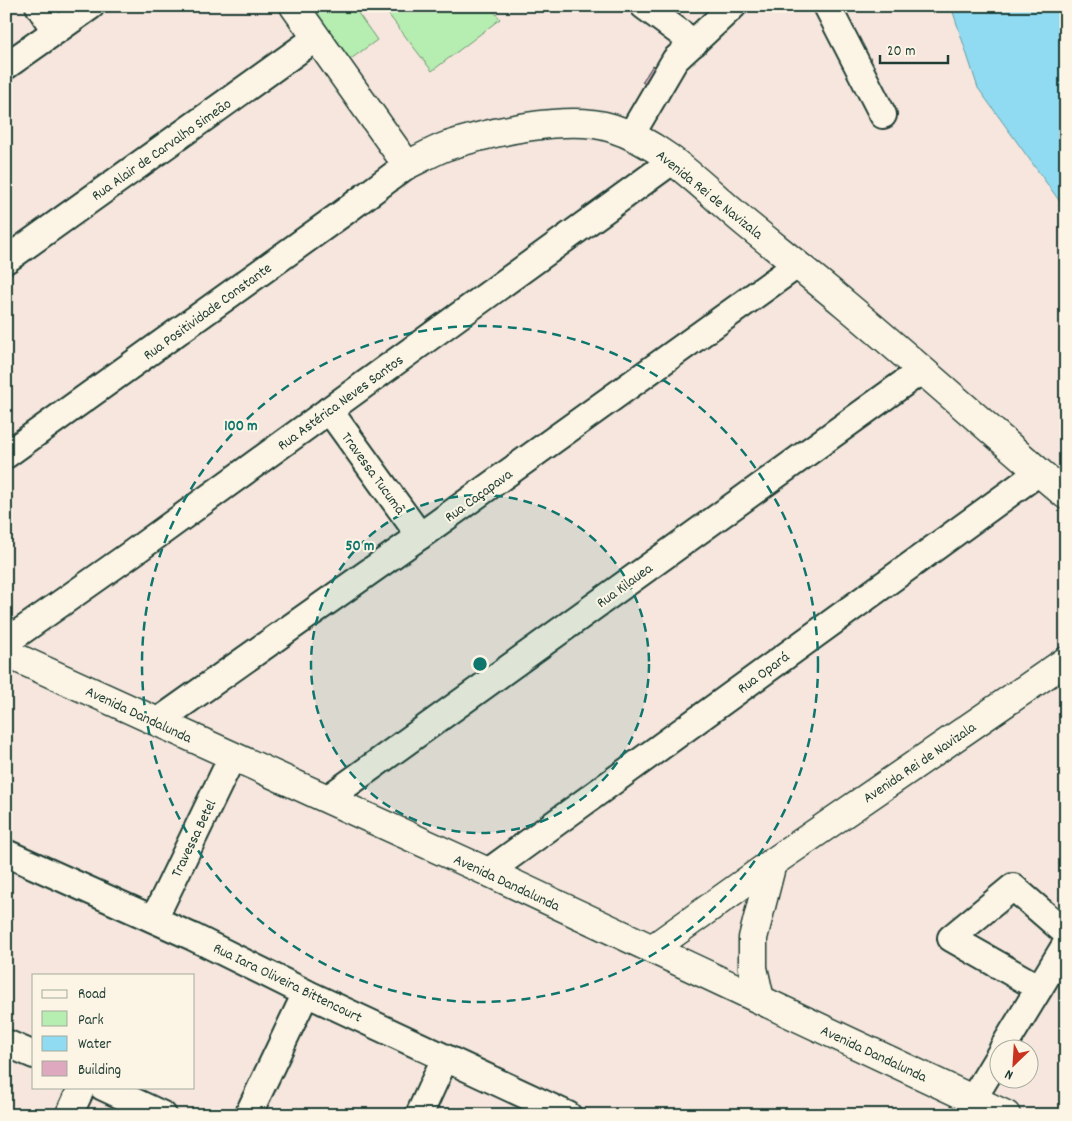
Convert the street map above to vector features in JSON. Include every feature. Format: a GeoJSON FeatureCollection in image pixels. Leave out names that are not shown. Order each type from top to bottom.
{"type":"FeatureCollection","features":[{"type":"Feature","properties":{"kind":"street"},"geometry":{"type":"LineString","coordinates":[[39,6],[55,31]]}},
{"type":"Feature","properties":{"kind":"street"},"geometry":{"type":"LineString","coordinates":[[6,66],[90,6]]}},
{"type":"Feature","properties":{"kind":"street"},"geometry":{"type":"LineString","coordinates":[[294,6],[407,165]]}},
{"type":"Feature","properties":{"kind":"street"},"geometry":{"type":"LineString","coordinates":[[644,6],[694,43]]}},
{"type":"Feature","properties":{"kind":"street"},"geometry":{"type":"LineString","coordinates":[[631,136],[675,60],[733,6]]}},
{"type":"Feature","properties":{"kind":"street"},"geometry":{"type":"LineString","coordinates":[[827,6],[883,115]]}},
{"type":"Feature","properties":{"kind":"street","name":"Rua Alair de Carvalho Simeão"},"geometry":{"type":"LineString","coordinates":[[6,260],[316,38]]}},
{"type":"Feature","properties":{"kind":"street","name":"Avenida Rei de Navizala"},"geometry":{"type":"LineString","coordinates":[[407,165],[445,147],[486,135],[549,124],[595,124],[612,128],[631,136],[672,160],[922,370],[1066,495]]}},
{"type":"Feature","properties":{"kind":"street","name":"Rua Astérica Neves Santos"},"geometry":{"type":"LineString","coordinates":[[6,642],[672,160]]}},
{"type":"Feature","properties":{"kind":"street","name":"Rua Positividade Constante"},"geometry":{"type":"LineString","coordinates":[[6,455],[407,165]]}},
{"type":"Feature","properties":{"kind":"street","name":"Rua Caçapava"},"geometry":{"type":"LineString","coordinates":[[157,722],[797,265]]}},
{"type":"Feature","properties":{"kind":"street","name":"Rua Kilauea"},"geometry":{"type":"LineString","coordinates":[[327,799],[922,370]]}},
{"type":"Feature","properties":{"kind":"street","name":"Travessa Tucumã"},"geometry":{"type":"LineString","coordinates":[[328,410],[420,536]]}},
{"type":"Feature","properties":{"kind":"street","name":"Rua Opará"},"geometry":{"type":"LineString","coordinates":[[488,872],[1039,472]]}},
{"type":"Feature","properties":{"kind":"street","name":"Avenida Dandalunda"},"geometry":{"type":"LineString","coordinates":[[6,653],[488,872],[1006,1115]]}},
{"type":"Feature","properties":{"kind":"street","name":"Avenida Rei de Navizala"},"geometry":{"type":"LineString","coordinates":[[652,949],[772,863],[1066,661]]}},
{"type":"Feature","properties":{"kind":"street","name":"Travessa Betel"},"geometry":{"type":"LineString","coordinates":[[154,919],[232,757]]}},
{"type":"Feature","properties":{"kind":"street","name":"Rua Iara Oliveira Bittencourt"},"geometry":{"type":"LineString","coordinates":[[6,853],[193,937],[306,993],[568,1115]]}},
{"type":"Feature","properties":{"kind":"street"},"geometry":{"type":"LineString","coordinates":[[760,999],[754,968],[753,938],[772,863]]}},
{"type":"Feature","properties":{"kind":"street"},"geometry":{"type":"LineString","coordinates":[[1038,988],[951,938],[1013,887],[1066,933]]}},
{"type":"Feature","properties":{"kind":"street"},"geometry":{"type":"LineString","coordinates":[[1009,1038],[1066,944]]}},
{"type":"Feature","properties":{"kind":"street"},"geometry":{"type":"LineString","coordinates":[[248,1115],[306,993]]}},
{"type":"Feature","properties":{"kind":"street"},"geometry":{"type":"LineString","coordinates":[[6,1042],[32,1054]]}},
{"type":"Feature","properties":{"kind":"street"},"geometry":{"type":"LineString","coordinates":[[419,1115],[445,1058]]}},
{"type":"Feature","properties":{"kind":"street"},"geometry":{"type":"LineString","coordinates":[[973,1099],[990,1071]]}},
{"type":"Feature","properties":{"kind":"street"},"geometry":{"type":"LineString","coordinates":[[69,1115],[82,1088]]}},
{"type":"Feature","properties":{"kind":"street"},"geometry":{"type":"LineString","coordinates":[[105,1088],[163,1115]]}},
{"type":"Feature","properties":{"kind":"green space"},"geometry":{"type":"Polygon","coordinates":[[[309,6],[353,6],[377,40],[348,61],[309,6]]]}},
{"type":"Feature","properties":{"kind":"green space"},"geometry":{"type":"Polygon","coordinates":[[[382,6],[490,6],[500,19],[432,71],[382,6]]]}},
{"type":"Feature","properties":{"kind":"water"},"geometry":{"type":"Polygon","coordinates":[[[951,6],[1066,6],[1066,210],[978,88],[951,6]]]}},
{"type":"Feature","properties":{"kind":"building"},"geometry":{"type":"Polygon","coordinates":[[[653,65],[661,70],[651,87],[642,82],[653,65]]]}}]}
